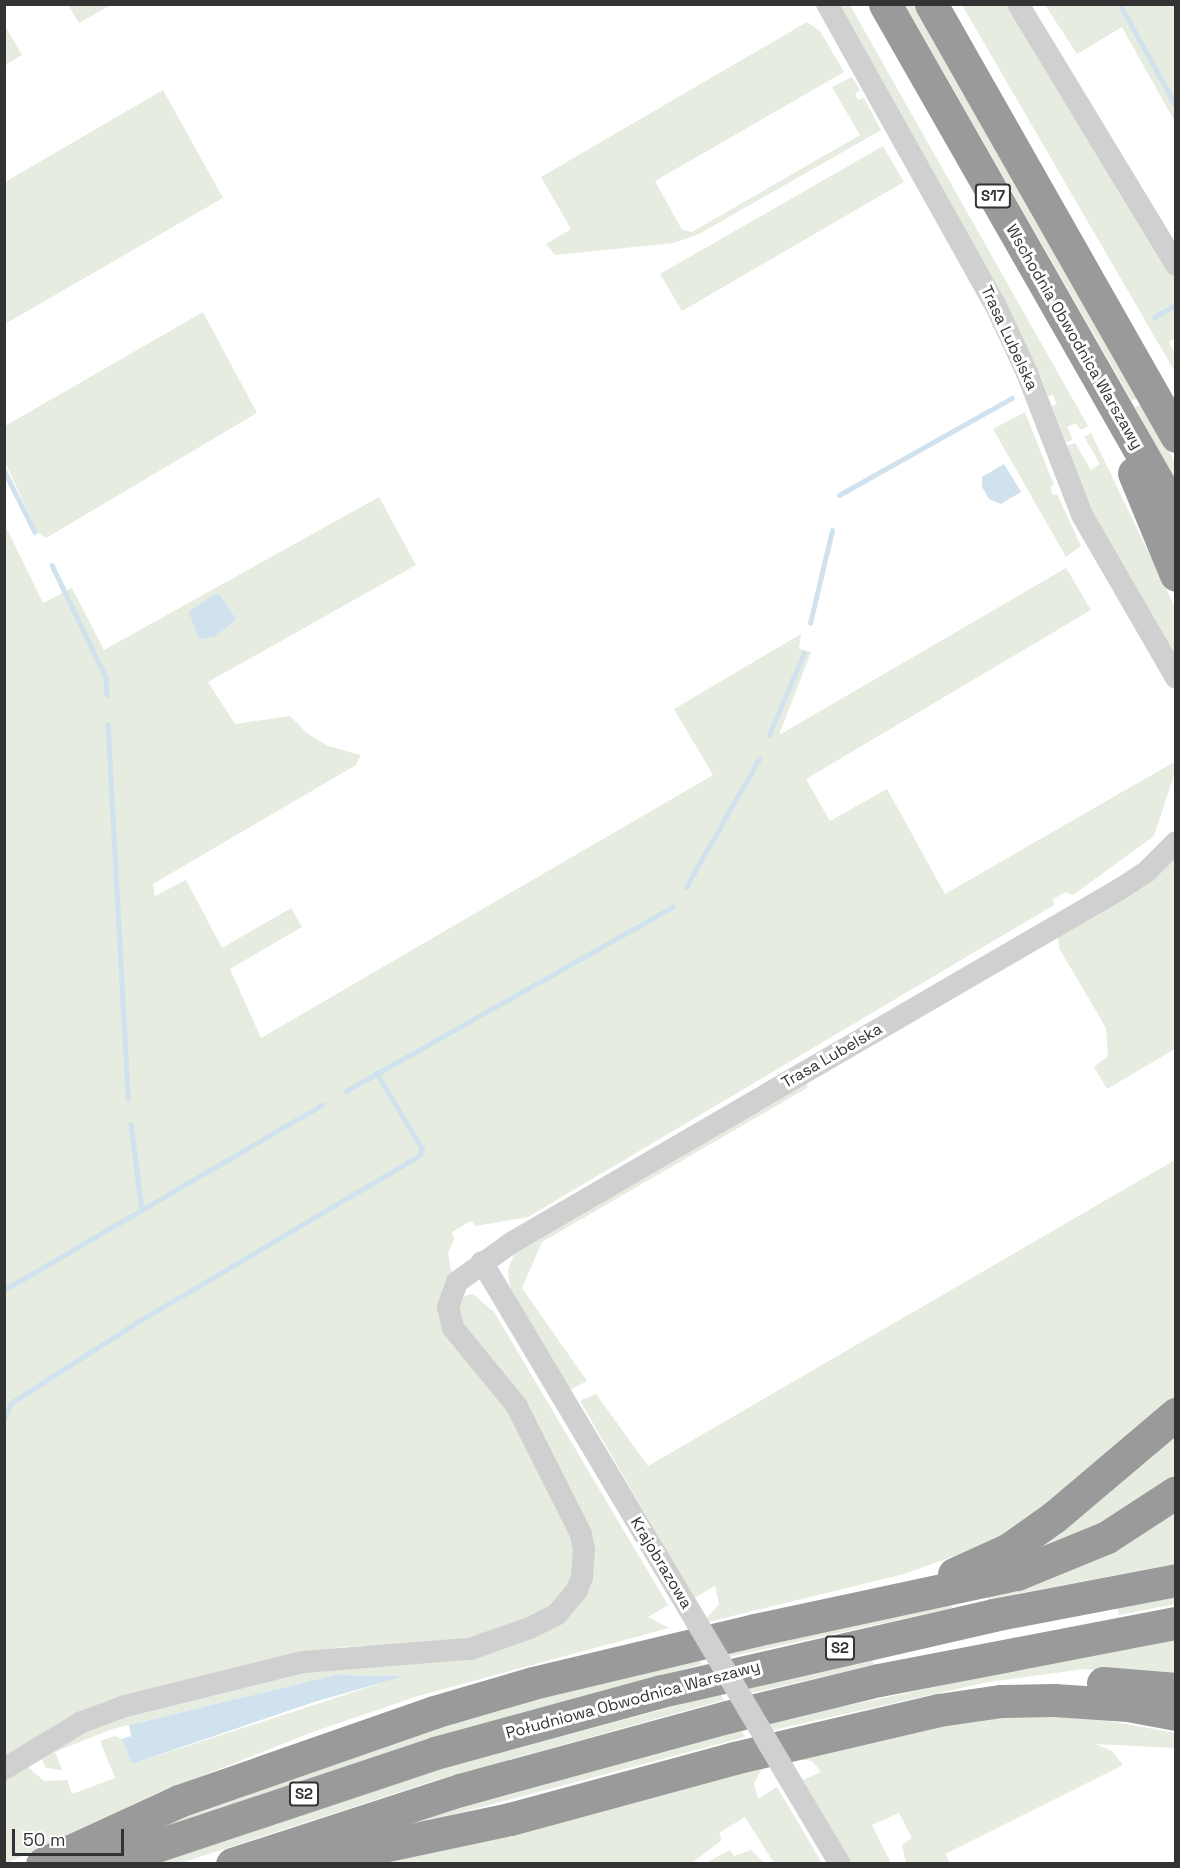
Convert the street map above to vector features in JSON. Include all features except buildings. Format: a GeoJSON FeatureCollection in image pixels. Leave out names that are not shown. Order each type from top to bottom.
{"type":"FeatureCollection","features":[{"type":"Feature","properties":{"kind":"highway","name":"Wschodnia Obwodnica Warszawy"},"geometry":{"type":"LineString","coordinates":[[885,4],[1176,514]]}},
{"type":"Feature","properties":{"kind":"highway","name":"S17"},"geometry":{"type":"LineString","coordinates":[[931,4],[1176,436]]}},
{"type":"Feature","properties":{"kind":"highway"},"geometry":{"type":"LineString","coordinates":[[1102,387],[1161,545],[1176,575]]}},
{"type":"Feature","properties":{"kind":"highway"},"geometry":{"type":"LineString","coordinates":[[880,1602],[1008,1549],[1092,1486],[1176,1414]]}},
{"type":"Feature","properties":{"kind":"highway"},"geometry":{"type":"LineString","coordinates":[[42,1863],[179,1801],[376,1730],[533,1683],[880,1602],[1017,1574],[1065,1557],[1117,1531],[1176,1492]]}},
{"type":"Feature","properties":{"kind":"highway","name":"Południowa Obwodnica Warszawy"},"geometry":{"type":"LineString","coordinates":[[102,1863],[435,1753],[662,1691],[936,1627],[1176,1580]]}},
{"type":"Feature","properties":{"kind":"highway"},"geometry":{"type":"LineString","coordinates":[[232,1863],[460,1790],[779,1703],[968,1662],[1176,1623]]}},
{"type":"Feature","properties":{"kind":"highway"},"geometry":{"type":"LineString","coordinates":[[814,1738],[910,1708],[1003,1689],[1093,1682],[1176,1689]]}},
{"type":"Feature","properties":{"kind":"highway"},"geometry":{"type":"LineString","coordinates":[[298,1863],[510,1819],[814,1738],[939,1710],[1001,1701],[1054,1700],[1128,1705],[1176,1714]]}},
{"type":"Feature","properties":{"kind":"street","name":"Trasa Lubelska"},"geometry":{"type":"LineString","coordinates":[[827,4],[995,304],[1027,373],[1082,515],[1176,678]]}},
{"type":"Feature","properties":{"kind":"street"},"geometry":{"type":"LineString","coordinates":[[1018,4],[1176,265]]}},
{"type":"Feature","properties":{"kind":"street","name":"Trasa Lubelska"},"geometry":{"type":"LineString","coordinates":[[4,1769],[82,1722],[125,1706],[303,1662],[470,1649],[537,1625],[568,1603],[577,1590],[584,1563],[575,1517],[516,1405],[457,1335],[450,1320],[450,1294],[457,1282],[482,1262],[1120,889],[1146,872],[1176,842]]}},
{"type":"Feature","properties":{"kind":"street","name":"Krajobrazowa"},"geometry":{"type":"LineString","coordinates":[[482,1262],[840,1863]]}},
{"type":"Feature","properties":{"kind":"shaded area"},"geometry":{"type":"Polygon","coordinates":[[[68,5],[111,5],[79,23],[68,5]]]}},
{"type":"Feature","properties":{"kind":"shaded area"},"geometry":{"type":"Polygon","coordinates":[[[836,5],[850,5],[1088,426],[1081,430],[1076,423],[1067,427],[1073,440],[1066,442],[1052,406],[1057,404],[1053,395],[1048,396],[1040,374],[1035,375],[836,5]]]}},
{"type":"Feature","properties":{"kind":"shaded area"},"geometry":{"type":"Polygon","coordinates":[[[905,5],[916,5],[1139,397],[1132,401],[905,5]]]}},
{"type":"Feature","properties":{"kind":"shaded area"},"geometry":{"type":"Polygon","coordinates":[[[962,5],[1011,5],[1170,268],[1175,278],[1175,338],[1169,342],[1175,354],[1175,372],[962,5]]]}},
{"type":"Feature","properties":{"kind":"shaded area"},"geometry":{"type":"Polygon","coordinates":[[[1045,5],[1175,5],[1175,122],[1122,27],[1077,54],[1045,5]]]}},
{"type":"Feature","properties":{"kind":"shaded area"},"geometry":{"type":"Polygon","coordinates":[[[807,22],[820,31],[844,72],[655,181],[682,230],[692,232],[860,135],[832,87],[852,77],[860,90],[855,94],[858,100],[864,98],[881,130],[699,234],[674,243],[555,255],[546,244],[571,229],[541,177],[807,22]]]}},
{"type":"Feature","properties":{"kind":"shaded area"},"geometry":{"type":"Polygon","coordinates":[[[4,24],[22,55],[5,65],[4,65],[4,24]]]}},
{"type":"Feature","properties":{"kind":"shaded area"},"geometry":{"type":"Polygon","coordinates":[[[163,90],[223,198],[5,324],[5,182],[163,90]]]}},
{"type":"Feature","properties":{"kind":"shaded area"},"geometry":{"type":"Polygon","coordinates":[[[883,146],[904,182],[682,311],[660,274],[883,146]]]}},
{"type":"Feature","properties":{"kind":"shaded area"},"geometry":{"type":"Polygon","coordinates":[[[203,312],[257,413],[46,538],[37,532],[5,462],[5,426],[203,312]]]}},
{"type":"Feature","properties":{"kind":"shaded area"},"geometry":{"type":"Polygon","coordinates":[[[1142,404],[1175,462],[1175,480],[1135,407],[1142,404]]]}},
{"type":"Feature","properties":{"kind":"shaded area"},"geometry":{"type":"Polygon","coordinates":[[[1025,412],[1054,485],[1050,486],[1053,495],[1057,494],[1081,546],[1066,557],[993,429],[1025,412]]]}},
{"type":"Feature","properties":{"kind":"shaded area"},"geometry":{"type":"Polygon","coordinates":[[[1091,433],[1175,607],[1175,663],[1103,539],[1063,447],[1075,443],[1091,470],[1100,464],[1084,437],[1091,433]]]}},
{"type":"Feature","properties":{"kind":"shaded area"},"geometry":{"type":"Polygon","coordinates":[[[379,497],[416,565],[208,682],[235,724],[290,716],[308,734],[328,746],[361,755],[356,765],[153,884],[155,896],[186,880],[222,948],[291,908],[302,927],[230,969],[261,1038],[713,775],[674,709],[801,634],[799,649],[811,652],[779,735],[1066,568],[1091,610],[806,779],[830,821],[887,789],[945,894],[1176,761],[1175,772],[1154,836],[1073,895],[1066,892],[1053,899],[1054,905],[528,1217],[476,1226],[471,1221],[452,1232],[454,1239],[448,1253],[452,1275],[443,1291],[509,1408],[577,1547],[570,1586],[547,1611],[457,1642],[342,1647],[279,1659],[4,1762],[4,523],[43,603],[72,588],[104,650],[379,497]]]}},
{"type":"Feature","properties":{"kind":"shaded area"},"geometry":{"type":"Polygon","coordinates":[[[1175,856],[1175,1049],[1107,1089],[1094,1067],[1108,1056],[1106,1028],[1059,948],[1058,935],[1175,856]]]}},
{"type":"Feature","properties":{"kind":"shaded area"},"geometry":{"type":"Polygon","coordinates":[[[808,1079],[807,1088],[542,1242],[522,1288],[587,1381],[570,1390],[510,1289],[508,1269],[516,1250],[808,1079]]]}},
{"type":"Feature","properties":{"kind":"shaded area"},"geometry":{"type":"Polygon","coordinates":[[[1175,1160],[1175,1396],[1062,1496],[999,1540],[904,1574],[708,1622],[706,1619],[719,1604],[715,1586],[694,1598],[580,1401],[596,1394],[648,1466],[1175,1160]]]}},
{"type":"Feature","properties":{"kind":"shaded area"},"geometry":{"type":"Polygon","coordinates":[[[473,1294],[494,1312],[668,1605],[648,1617],[669,1628],[418,1696],[310,1733],[151,1796],[5,1864],[5,1777],[28,1767],[44,1781],[67,1780],[72,1794],[115,1778],[100,1741],[115,1736],[122,1739],[132,1764],[403,1676],[335,1675],[112,1729],[55,1752],[62,1770],[46,1768],[42,1759],[105,1721],[272,1676],[535,1634],[593,1569],[456,1312],[464,1296],[473,1294]]]}},
{"type":"Feature","properties":{"kind":"shaded area"},"geometry":{"type":"Polygon","coordinates":[[[1175,1429],[1175,1474],[1117,1517],[1028,1555],[1175,1429]]]}},
{"type":"Feature","properties":{"kind":"shaded area"},"geometry":{"type":"Polygon","coordinates":[[[1175,1505],[1175,1564],[988,1599],[987,1592],[1175,1505]]]}},
{"type":"Feature","properties":{"kind":"shaded area"},"geometry":{"type":"Polygon","coordinates":[[[1175,1596],[1175,1604],[1119,1615],[1117,1606],[1175,1596]]]}},
{"type":"Feature","properties":{"kind":"shaded area"},"geometry":{"type":"Polygon","coordinates":[[[950,1600],[952,1608],[729,1657],[725,1649],[950,1600]]]}},
{"type":"Feature","properties":{"kind":"shaded area"},"geometry":{"type":"Polygon","coordinates":[[[1175,1637],[1175,1675],[1084,1669],[988,1682],[773,1730],[768,1722],[1175,1637]]]}},
{"type":"Feature","properties":{"kind":"shaded area"},"geometry":{"type":"Polygon","coordinates":[[[697,1657],[702,1664],[400,1748],[114,1844],[190,1808],[420,1730],[697,1657]]]}},
{"type":"Feature","properties":{"kind":"shaded area"},"geometry":{"type":"Polygon","coordinates":[[[871,1657],[874,1665],[751,1693],[746,1686],[871,1657]]]}},
{"type":"Feature","properties":{"kind":"shaded area"},"geometry":{"type":"Polygon","coordinates":[[[720,1694],[724,1700],[433,1781],[181,1863],[154,1864],[436,1770],[720,1694]]]}},
{"type":"Feature","properties":{"kind":"shaded area"},"geometry":{"type":"Polygon","coordinates":[[[1046,1715],[1104,1720],[1175,1733],[1175,1748],[1095,1744],[1112,1751],[1123,1765],[945,1854],[950,1863],[906,1863],[902,1845],[912,1838],[899,1813],[872,1825],[891,1863],[849,1863],[801,1781],[821,1772],[812,1761],[798,1759],[852,1741],[991,1716],[1046,1715]]]}},
{"type":"Feature","properties":{"kind":"shaded area"},"geometry":{"type":"Polygon","coordinates":[[[741,1729],[745,1737],[384,1833],[383,1830],[514,1790],[741,1729]]]}},
{"type":"Feature","properties":{"kind":"shaded area"},"geometry":{"type":"Polygon","coordinates":[[[763,1767],[754,1783],[758,1799],[777,1787],[822,1863],[774,1863],[745,1817],[719,1833],[722,1840],[692,1863],[361,1864],[763,1767]]]}},
{"type":"Feature","properties":{"kind":"shaded area"},"geometry":{"type":"Polygon","coordinates":[[[730,1850],[734,1856],[751,1850],[764,1863],[706,1863],[730,1850]]]}},
{"type":"Feature","properties":{"kind":"water"},"geometry":{"type":"Polygon","coordinates":[[[1004,464],[1021,492],[1001,504],[989,499],[982,487],[982,477],[1004,464]]]}},
{"type":"Feature","properties":{"kind":"water"},"geometry":{"type":"Polygon","coordinates":[[[215,594],[219,594],[236,619],[215,637],[199,639],[189,612],[215,594]]]}},
{"type":"Feature","properties":{"kind":"water"},"geometry":{"type":"Polygon","coordinates":[[[335,1675],[405,1676],[314,1702],[132,1764],[122,1739],[131,1736],[129,1725],[335,1675]]]}},
{"type":"Feature","properties":{"kind":"waterway"},"geometry":{"type":"LineString","coordinates":[[1120,4],[1176,106]]}},
{"type":"Feature","properties":{"kind":"waterway"},"geometry":{"type":"LineString","coordinates":[[1154,317],[1176,305]]}},
{"type":"Feature","properties":{"kind":"waterway"},"geometry":{"type":"LineString","coordinates":[[839,495],[1012,398]]}},
{"type":"Feature","properties":{"kind":"waterway"},"geometry":{"type":"LineString","coordinates":[[4,470],[35,532]]}},
{"type":"Feature","properties":{"kind":"waterway"},"geometry":{"type":"LineString","coordinates":[[810,623],[832,531]]}},
{"type":"Feature","properties":{"kind":"waterway"},"geometry":{"type":"LineString","coordinates":[[52,565],[106,677],[107,695]]}},
{"type":"Feature","properties":{"kind":"waterway"},"geometry":{"type":"LineString","coordinates":[[769,735],[804,653]]}},
{"type":"Feature","properties":{"kind":"waterway"},"geometry":{"type":"LineString","coordinates":[[108,724],[128,1098]]}},
{"type":"Feature","properties":{"kind":"waterway"},"geometry":{"type":"LineString","coordinates":[[686,887],[759,759]]}},
{"type":"Feature","properties":{"kind":"waterway"},"geometry":{"type":"LineString","coordinates":[[346,1091],[673,907]]}},
{"type":"Feature","properties":{"kind":"waterway"},"geometry":{"type":"LineString","coordinates":[[4,1420],[11,1403],[136,1323],[420,1155],[422,1149],[376,1073]]}},
{"type":"Feature","properties":{"kind":"waterway"},"geometry":{"type":"LineString","coordinates":[[4,1290],[322,1105]]}},
{"type":"Feature","properties":{"kind":"waterway"},"geometry":{"type":"LineString","coordinates":[[131,1124],[142,1210]]}}]}
